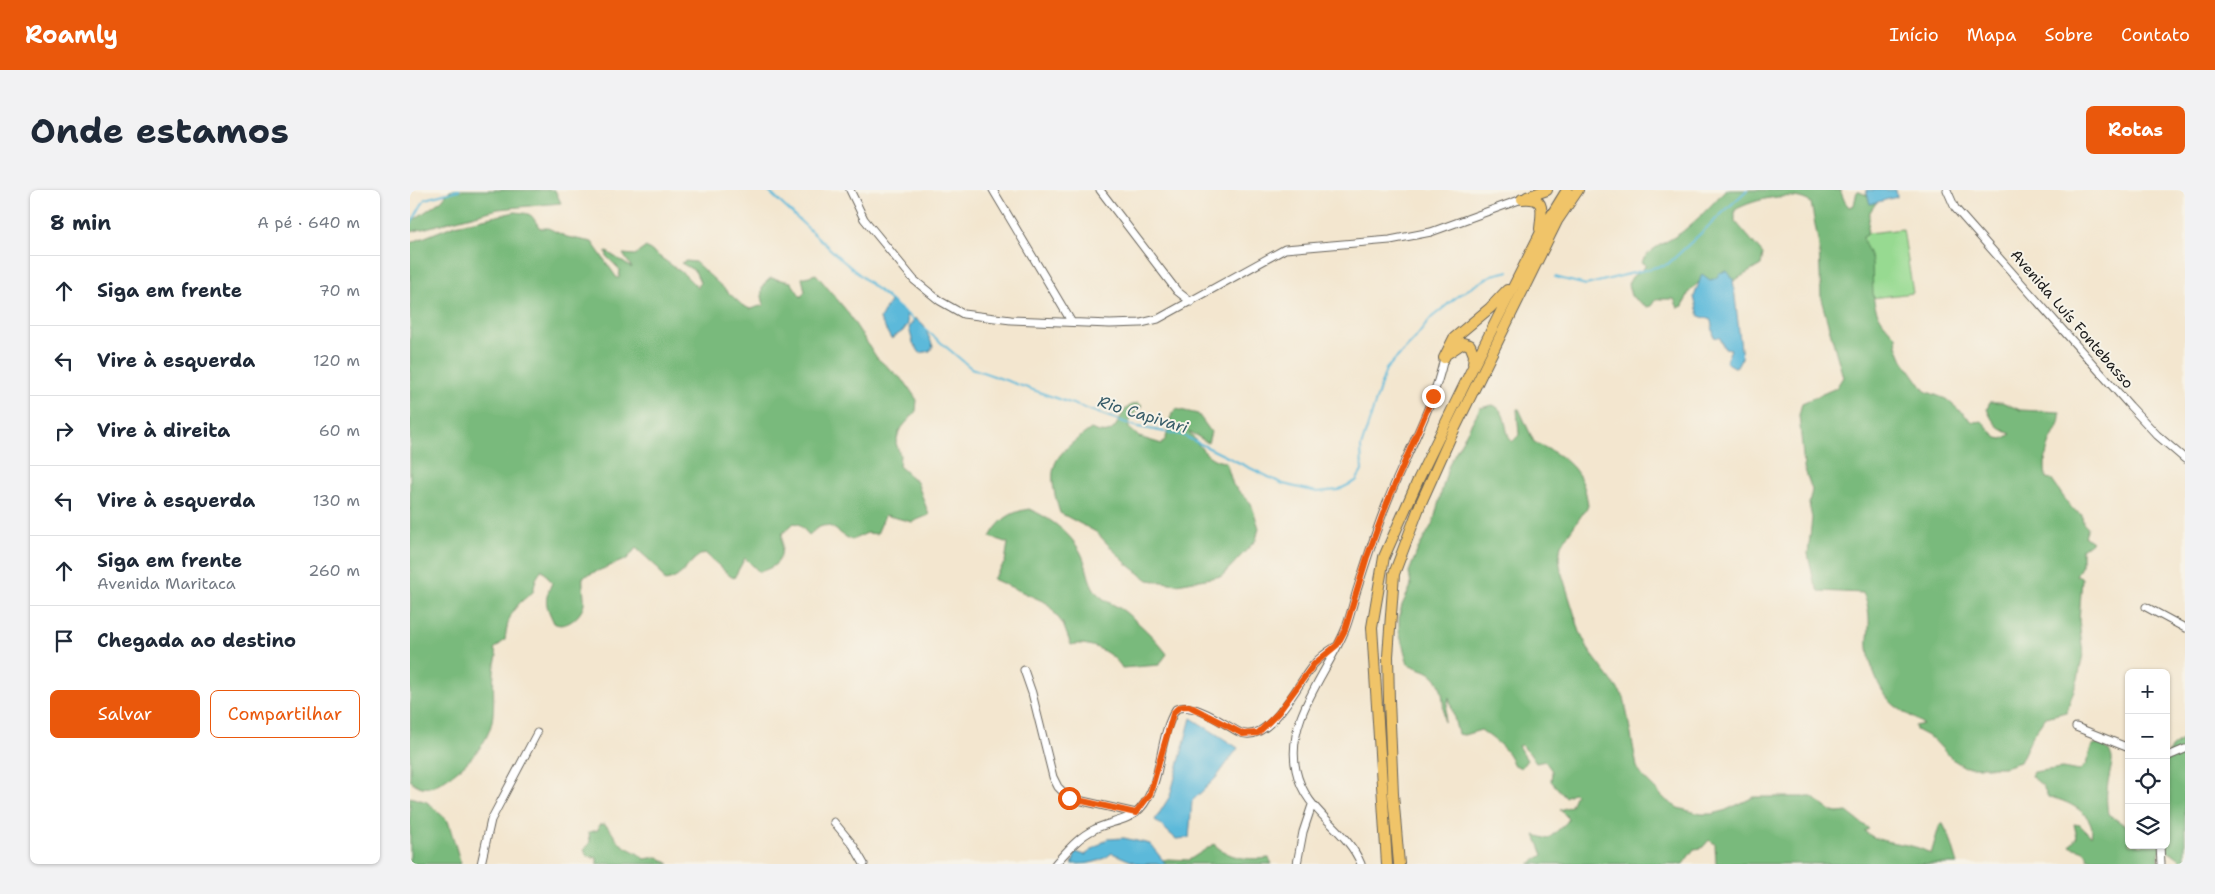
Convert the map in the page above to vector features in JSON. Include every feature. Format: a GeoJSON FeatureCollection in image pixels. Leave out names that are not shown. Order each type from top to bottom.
{"type":"FeatureCollection","features":[{"type":"Feature","properties":{"kind":"highway"},"geometry":{"type":"LineString","coordinates":[[1522,199],[1547,190]]}},
{"type":"Feature","properties":{"kind":"highway"},"geometry":{"type":"LineString","coordinates":[[1387,864],[1372,627],[1384,557],[1419,478],[1473,367],[1540,234],[1567,190]]}},
{"type":"Feature","properties":{"kind":"highway"},"geometry":{"type":"LineString","coordinates":[[1399,861],[1388,691],[1394,574],[1420,505],[1451,436],[1557,221],[1578,190]]}},
{"type":"Feature","properties":{"kind":"highway"},"geometry":{"type":"LineString","coordinates":[[1522,199],[1534,198],[1540,204],[1542,210],[1540,234]]}},
{"type":"Feature","properties":{"kind":"highway"},"geometry":{"type":"LineString","coordinates":[[1444,358],[1454,338],[1490,308],[1520,273]]}},
{"type":"Feature","properties":{"kind":"highway"},"geometry":{"type":"LineString","coordinates":[[1444,358],[1455,347],[1463,343],[1470,345],[1474,355],[1473,367]]}},
{"type":"Feature","properties":{"kind":"street"},"geometry":{"type":"LineString","coordinates":[[850,190],[871,226],[914,280],[940,301],[963,314],[1011,320],[1110,324],[1141,323],[1158,319],[1285,250],[1390,240],[1431,232],[1522,199]]}},
{"type":"Feature","properties":{"kind":"street"},"geometry":{"type":"LineString","coordinates":[[993,190],[1071,321]]}},
{"type":"Feature","properties":{"kind":"street"},"geometry":{"type":"LineString","coordinates":[[1100,190],[1177,291],[1191,302]]}},
{"type":"Feature","properties":{"kind":"street","name":"Avenida Luís Fontebasso"},"geometry":{"type":"LineString","coordinates":[[1947,190],[1955,208],[2130,406],[2157,435],[2185,459]]}},
{"type":"Feature","properties":{"kind":"street"},"geometry":{"type":"LineString","coordinates":[[1361,864],[1354,849],[1312,805],[1300,786],[1293,757],[1294,741],[1300,722],[1345,630],[1367,557],[1387,503],[1433,396],[1444,358]]}},
{"type":"Feature","properties":{"kind":"street"},"geometry":{"type":"LineString","coordinates":[[2146,607],[2185,628]]}},
{"type":"Feature","properties":{"kind":"street"},"geometry":{"type":"LineString","coordinates":[[1055,864],[1082,836],[1136,813],[1150,794],[1168,729],[1176,709],[1189,706],[1243,734],[1258,733],[1278,713],[1314,664],[1337,645]]}},
{"type":"Feature","properties":{"kind":"street"},"geometry":{"type":"LineString","coordinates":[[1024,670],[1035,702],[1053,778],[1064,795],[1076,801],[1136,813]]}},
{"type":"Feature","properties":{"kind":"street"},"geometry":{"type":"LineString","coordinates":[[2076,727],[2125,746]]}},
{"type":"Feature","properties":{"kind":"street"},"geometry":{"type":"LineString","coordinates":[[482,864],[491,820],[537,733]]}},
{"type":"Feature","properties":{"kind":"street"},"geometry":{"type":"LineString","coordinates":[[2170,755],[2185,749]]}},
{"type":"Feature","properties":{"kind":"street"},"geometry":{"type":"LineString","coordinates":[[1297,864],[1303,832],[1312,805]]}},
{"type":"Feature","properties":{"kind":"street"},"geometry":{"type":"LineString","coordinates":[[834,822],[853,845],[864,864]]}},
{"type":"Feature","properties":{"kind":"street"},"geometry":{"type":"LineString","coordinates":[[2160,849],[2161,864]]}},
{"type":"Feature","properties":{"kind":"green space"},"geometry":{"type":"Polygon","coordinates":[[[450,190],[555,190],[561,203],[498,209],[411,232],[410,226],[412,221],[442,200],[450,190]]]}},
{"type":"Feature","properties":{"kind":"green space"},"geometry":{"type":"Polygon","coordinates":[[[1725,190],[1840,190],[1849,207],[1854,205],[1857,191],[1878,200],[1870,212],[1867,235],[1863,237],[1872,263],[1874,302],[1881,318],[1896,336],[1897,346],[1903,360],[1925,391],[1946,399],[1973,422],[1982,421],[1997,438],[2003,439],[2011,434],[2002,430],[1991,418],[1987,409],[1990,402],[2002,402],[2020,410],[2060,412],[2059,424],[2047,451],[2045,474],[2046,478],[2051,479],[2072,509],[2082,515],[2083,523],[2088,528],[2085,537],[2092,542],[2082,549],[2082,565],[2076,576],[2082,578],[2079,621],[2083,654],[2078,679],[2066,712],[2046,717],[2033,735],[2020,762],[2004,767],[1965,767],[1952,759],[1933,739],[1916,730],[1915,726],[1923,724],[1905,713],[1888,699],[1874,674],[1868,646],[1868,609],[1863,593],[1819,591],[1814,582],[1808,554],[1812,518],[1809,504],[1812,490],[1804,467],[1799,415],[1802,403],[1836,388],[1843,377],[1821,299],[1819,246],[1811,203],[1794,197],[1773,198],[1752,202],[1735,210],[1735,221],[1763,254],[1761,265],[1730,283],[1698,283],[1689,292],[1683,306],[1678,308],[1674,299],[1656,299],[1651,306],[1647,307],[1631,296],[1628,284],[1632,277],[1645,267],[1645,264],[1641,263],[1645,257],[1688,227],[1725,190]]]}},
{"type":"Feature","properties":{"kind":"green space"},"geometry":{"type":"Polygon","coordinates":[[[515,212],[526,213],[533,217],[540,228],[548,228],[567,237],[592,242],[617,278],[619,278],[620,270],[607,257],[606,251],[632,268],[623,254],[635,255],[646,247],[684,274],[698,288],[700,282],[695,271],[681,263],[686,261],[695,262],[742,305],[750,309],[764,305],[762,290],[764,284],[771,278],[791,282],[801,297],[805,291],[802,278],[816,274],[846,310],[877,358],[905,382],[917,400],[916,411],[899,431],[896,443],[900,455],[899,466],[917,482],[929,515],[912,522],[885,515],[877,534],[867,533],[852,540],[827,526],[816,529],[809,535],[799,524],[794,523],[782,534],[782,549],[777,563],[759,572],[745,558],[734,578],[705,553],[694,559],[682,573],[665,581],[658,568],[636,548],[627,559],[583,577],[583,609],[572,621],[563,625],[554,623],[549,612],[547,595],[552,583],[542,569],[536,579],[533,592],[513,612],[508,624],[505,640],[494,649],[497,656],[494,677],[493,714],[488,735],[468,762],[450,776],[437,784],[421,787],[410,780],[410,243],[455,225],[515,212]]]}},
{"type":"Feature","properties":{"kind":"green space"},"geometry":{"type":"Polygon","coordinates":[[[1903,229],[1913,293],[1872,298],[1860,234],[1903,229]]]}},
{"type":"Feature","properties":{"kind":"green space"},"geometry":{"type":"Polygon","coordinates":[[[1138,403],[1142,406],[1129,421],[1129,428],[1139,437],[1162,444],[1167,436],[1173,412],[1176,409],[1198,414],[1211,432],[1208,443],[1189,431],[1200,447],[1209,455],[1214,459],[1226,462],[1233,485],[1251,503],[1259,528],[1256,540],[1222,576],[1177,584],[1148,580],[1126,563],[1096,532],[1060,513],[1055,497],[1053,473],[1060,455],[1091,429],[1100,432],[1111,431],[1127,408],[1138,403]]]}},
{"type":"Feature","properties":{"kind":"green space"},"geometry":{"type":"Polygon","coordinates":[[[1493,405],[1498,408],[1504,417],[1507,433],[1512,442],[1519,435],[1517,409],[1519,409],[1534,442],[1564,459],[1571,465],[1582,482],[1588,506],[1561,545],[1559,558],[1561,571],[1580,632],[1590,652],[1624,697],[1637,767],[1642,776],[1667,801],[1678,808],[1701,814],[1712,814],[1724,811],[1754,797],[1812,797],[1830,811],[1838,813],[1847,812],[1869,829],[1864,831],[1871,836],[1888,842],[1914,847],[1931,854],[1942,822],[1950,838],[1958,864],[1716,864],[1715,844],[1709,840],[1702,848],[1694,849],[1683,864],[1529,864],[1543,855],[1535,835],[1548,839],[1567,822],[1568,818],[1560,810],[1571,806],[1576,794],[1573,793],[1565,797],[1551,781],[1552,771],[1545,761],[1536,763],[1521,745],[1518,746],[1527,760],[1521,768],[1513,764],[1504,749],[1481,730],[1464,735],[1458,734],[1449,697],[1444,722],[1441,689],[1435,677],[1425,670],[1408,664],[1399,632],[1399,616],[1411,586],[1409,572],[1418,549],[1433,523],[1449,464],[1480,408],[1493,405]]]}},
{"type":"Feature","properties":{"kind":"green space"},"geometry":{"type":"Polygon","coordinates":[[[1029,509],[1054,523],[1069,536],[1084,560],[1095,590],[1101,597],[1121,609],[1147,631],[1167,654],[1159,665],[1122,668],[1113,657],[1100,649],[1085,644],[1071,645],[1063,624],[1047,603],[993,579],[1005,562],[1008,543],[990,537],[1001,521],[1016,512],[1029,509]]]}},
{"type":"Feature","properties":{"kind":"green space"},"geometry":{"type":"Polygon","coordinates":[[[2185,737],[2185,864],[2164,850],[2160,850],[2158,864],[2126,864],[2110,859],[2088,859],[2083,851],[2070,846],[2077,837],[2074,824],[2080,825],[2091,836],[2092,828],[2085,815],[2070,804],[2048,797],[2043,786],[2031,776],[2033,772],[2062,768],[2079,771],[2086,764],[2092,745],[2100,743],[2109,751],[2112,759],[2107,791],[2108,814],[2125,825],[2125,849],[2170,849],[2171,748],[2185,737]]]}},
{"type":"Feature","properties":{"kind":"green space"},"geometry":{"type":"Polygon","coordinates":[[[410,797],[427,802],[448,821],[461,864],[410,864],[410,797]]]}},
{"type":"Feature","properties":{"kind":"green space"},"geometry":{"type":"Polygon","coordinates":[[[604,824],[620,843],[644,859],[658,857],[670,864],[597,864],[597,858],[587,856],[584,850],[590,842],[589,832],[598,830],[599,825],[604,824]]]}},
{"type":"Feature","properties":{"kind":"green space"},"geometry":{"type":"Polygon","coordinates":[[[1214,844],[1233,856],[1254,859],[1269,858],[1272,864],[1145,864],[1168,859],[1189,860],[1214,844]]]}},
{"type":"Feature","properties":{"kind":"water"},"geometry":{"type":"Polygon","coordinates":[[[1866,190],[1896,190],[1897,197],[1870,204],[1866,190]]]}},
{"type":"Feature","properties":{"kind":"water"},"geometry":{"type":"Polygon","coordinates":[[[1727,271],[1733,279],[1742,358],[1736,368],[1726,362],[1731,349],[1724,348],[1720,338],[1714,337],[1711,320],[1699,316],[1694,297],[1702,274],[1710,280],[1717,278],[1719,273],[1727,271]]]}},
{"type":"Feature","properties":{"kind":"water"},"geometry":{"type":"Polygon","coordinates":[[[890,301],[906,314],[908,324],[903,331],[891,339],[880,319],[890,301]]]}},
{"type":"Feature","properties":{"kind":"water"},"geometry":{"type":"Polygon","coordinates":[[[915,318],[924,326],[933,346],[930,351],[920,353],[913,343],[909,328],[915,318]]]}},
{"type":"Feature","properties":{"kind":"water"},"geometry":{"type":"Polygon","coordinates":[[[1191,718],[1238,748],[1216,778],[1192,801],[1189,838],[1176,839],[1155,820],[1170,796],[1191,718]]]}},
{"type":"Feature","properties":{"kind":"water"},"geometry":{"type":"Polygon","coordinates":[[[1124,838],[1150,844],[1166,864],[1138,864],[1112,853],[1094,862],[1072,864],[1076,852],[1085,855],[1107,839],[1124,838]]]}},
{"type":"Feature","properties":{"kind":"waterway","name":"Rio Capivari"},"geometry":{"type":"LineString","coordinates":[[410,225],[425,199],[459,190]]}},
{"type":"Feature","properties":{"kind":"waterway","name":"Rio Capivari"},"geometry":{"type":"LineString","coordinates":[[767,190],[842,260],[915,321]]}},
{"type":"Feature","properties":{"kind":"waterway","name":"Rio Capivari"},"geometry":{"type":"LineString","coordinates":[[1555,277],[1586,285],[1668,264],[1747,190]]}},
{"type":"Feature","properties":{"kind":"waterway","name":"Rio Capivari"},"geometry":{"type":"LineString","coordinates":[[925,329],[971,368],[1138,427],[1182,435],[1283,484],[1317,492],[1338,490],[1356,481],[1362,471],[1361,447],[1386,369],[1414,340],[1431,318],[1459,295],[1492,275],[1509,271]]}},
{"type":"Feature","properties":{"kind":"route"},"geometry":{"type":"LineString","coordinates":[[1069,798],[1087,804],[1136,813],[1142,808],[1150,794],[1173,714],[1176,709],[1183,706],[1189,706],[1243,734],[1258,733],[1264,730],[1314,664],[1337,645],[1345,630],[1367,557],[1387,503],[1433,396]]}}]}
